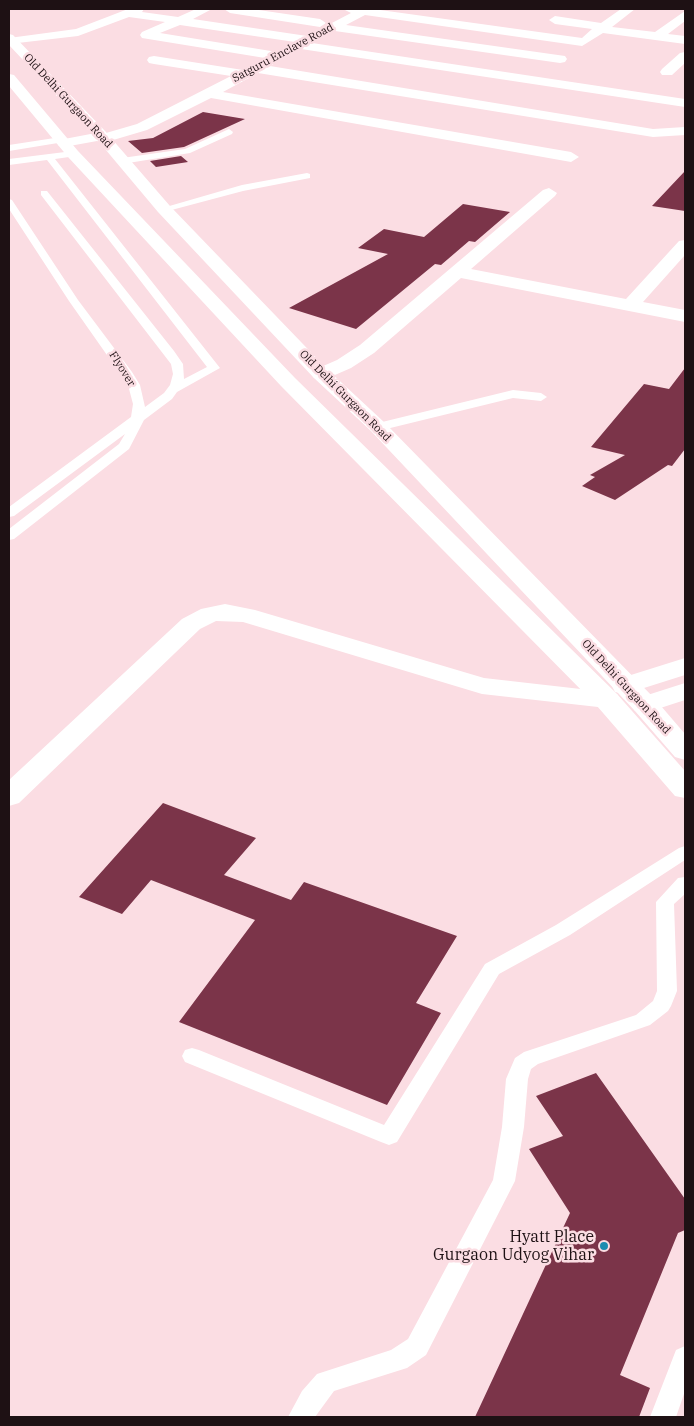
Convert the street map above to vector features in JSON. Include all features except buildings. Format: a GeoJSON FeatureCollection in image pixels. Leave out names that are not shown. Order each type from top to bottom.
{"type":"FeatureCollection","features":[{"type":"Feature","properties":{"kind":"street"},"geometry":{"type":"LineString","coordinates":[[206,9],[146,35],[277,56]]}},
{"type":"Feature","properties":{"kind":"street"},"geometry":{"type":"LineString","coordinates":[[230,9],[560,59]]}},
{"type":"Feature","properties":{"kind":"street"},"geometry":{"type":"LineString","coordinates":[[349,9],[582,42]]}},
{"type":"Feature","properties":{"kind":"street"},"geometry":{"type":"LineString","coordinates":[[531,81],[601,28],[630,9]]}},
{"type":"Feature","properties":{"kind":"street","name":"Satguru Enclave Road"},"geometry":{"type":"LineString","coordinates":[[62,148],[142,126],[365,10]]}},
{"type":"Feature","properties":{"kind":"street"},"geometry":{"type":"LineString","coordinates":[[10,39],[78,32],[132,11],[178,21],[531,81],[685,103]]}},
{"type":"Feature","properties":{"kind":"street"},"geometry":{"type":"LineString","coordinates":[[659,36],[685,15]]}},
{"type":"Feature","properties":{"kind":"street"},"geometry":{"type":"LineString","coordinates":[[546,18],[685,40]]}},
{"type":"Feature","properties":{"kind":"street","name":"Old Delhi Gurgaon Road"},"geometry":{"type":"LineString","coordinates":[[10,39],[101,136],[164,209],[321,374],[378,428],[616,693],[685,789]]}},
{"type":"Feature","properties":{"kind":"street"},"geometry":{"type":"LineString","coordinates":[[667,72],[685,56]]}},
{"type":"Feature","properties":{"kind":"street"},"geometry":{"type":"LineString","coordinates":[[154,60],[248,71],[653,133],[685,131]]}},
{"type":"Feature","properties":{"kind":"street","name":"Old Delhi Gurgaon Road"},"geometry":{"type":"LineString","coordinates":[[9,78],[62,148],[317,411],[616,693],[645,706],[685,751]]}},
{"type":"Feature","properties":{"kind":"street"},"geometry":{"type":"LineString","coordinates":[[202,96],[571,157]]}},
{"type":"Feature","properties":{"kind":"street"},"geometry":{"type":"LineString","coordinates":[[321,374],[357,356],[549,193]]}},
{"type":"Feature","properties":{"kind":"street"},"geometry":{"type":"LineString","coordinates":[[631,305],[685,245]]}},
{"type":"Feature","properties":{"kind":"street"},"geometry":{"type":"LineString","coordinates":[[458,272],[685,316]]}},
{"type":"Feature","properties":{"kind":"street"},"geometry":{"type":"LineString","coordinates":[[317,411],[352,403]]}},
{"type":"Feature","properties":{"kind":"street"},"geometry":{"type":"LineString","coordinates":[[9,796],[191,624],[210,614],[225,612],[246,615],[482,686],[616,693],[685,666]]}},
{"type":"Feature","properties":{"kind":"street"},"geometry":{"type":"LineString","coordinates":[[645,706],[685,691]]}},
{"type":"Feature","properties":{"kind":"lane"},"geometry":{"type":"LineString","coordinates":[[122,161],[187,151],[230,132]]}},
{"type":"Feature","properties":{"kind":"lane"},"geometry":{"type":"LineString","coordinates":[[9,148],[62,148]]}},
{"type":"Feature","properties":{"kind":"lane"},"geometry":{"type":"LineString","coordinates":[[9,162],[62,148]]}},
{"type":"Feature","properties":{"kind":"lane"},"geometry":{"type":"LineString","coordinates":[[9,513],[172,390],[214,368],[62,148]]}},
{"type":"Feature","properties":{"kind":"lane"},"geometry":{"type":"LineString","coordinates":[[164,209],[242,188],[307,176]]}},
{"type":"Feature","properties":{"kind":"lane"},"geometry":{"type":"LineString","coordinates":[[44,193],[170,353],[177,364],[179,374],[172,390]]}},
{"type":"Feature","properties":{"kind":"lane","name":"Flyover"},"geometry":{"type":"LineString","coordinates":[[9,202],[74,301],[134,384],[139,404],[138,423],[124,446],[9,536]]}},
{"type":"Feature","properties":{"kind":"lane"},"geometry":{"type":"LineString","coordinates":[[378,428],[496,397],[513,394],[541,397]]}},
{"type":"Feature","properties":{"kind":"lane"},"geometry":{"type":"LineString","coordinates":[[192,1056],[389,1136],[492,969],[563,930],[685,852]]}},
{"type":"Feature","properties":{"kind":"lane"},"geometry":{"type":"LineString","coordinates":[[301,1417],[311,1399],[326,1382],[398,1360],[416,1347],[504,1181],[513,1127],[517,1079],[522,1064],[531,1058],[643,1020],[661,1006],[667,990],[664,902],[685,883]]}},
{"type":"Feature","properties":{"kind":"lane"},"geometry":{"type":"LineString","coordinates":[[663,1417],[685,1358]]}},
{"type":"Feature","properties":{"kind":"place","name":"Hyatt Place Gurgaon Udyog Vihar"},"geometry":{"type":"Point","coordinates":[604,1246]}}]}
